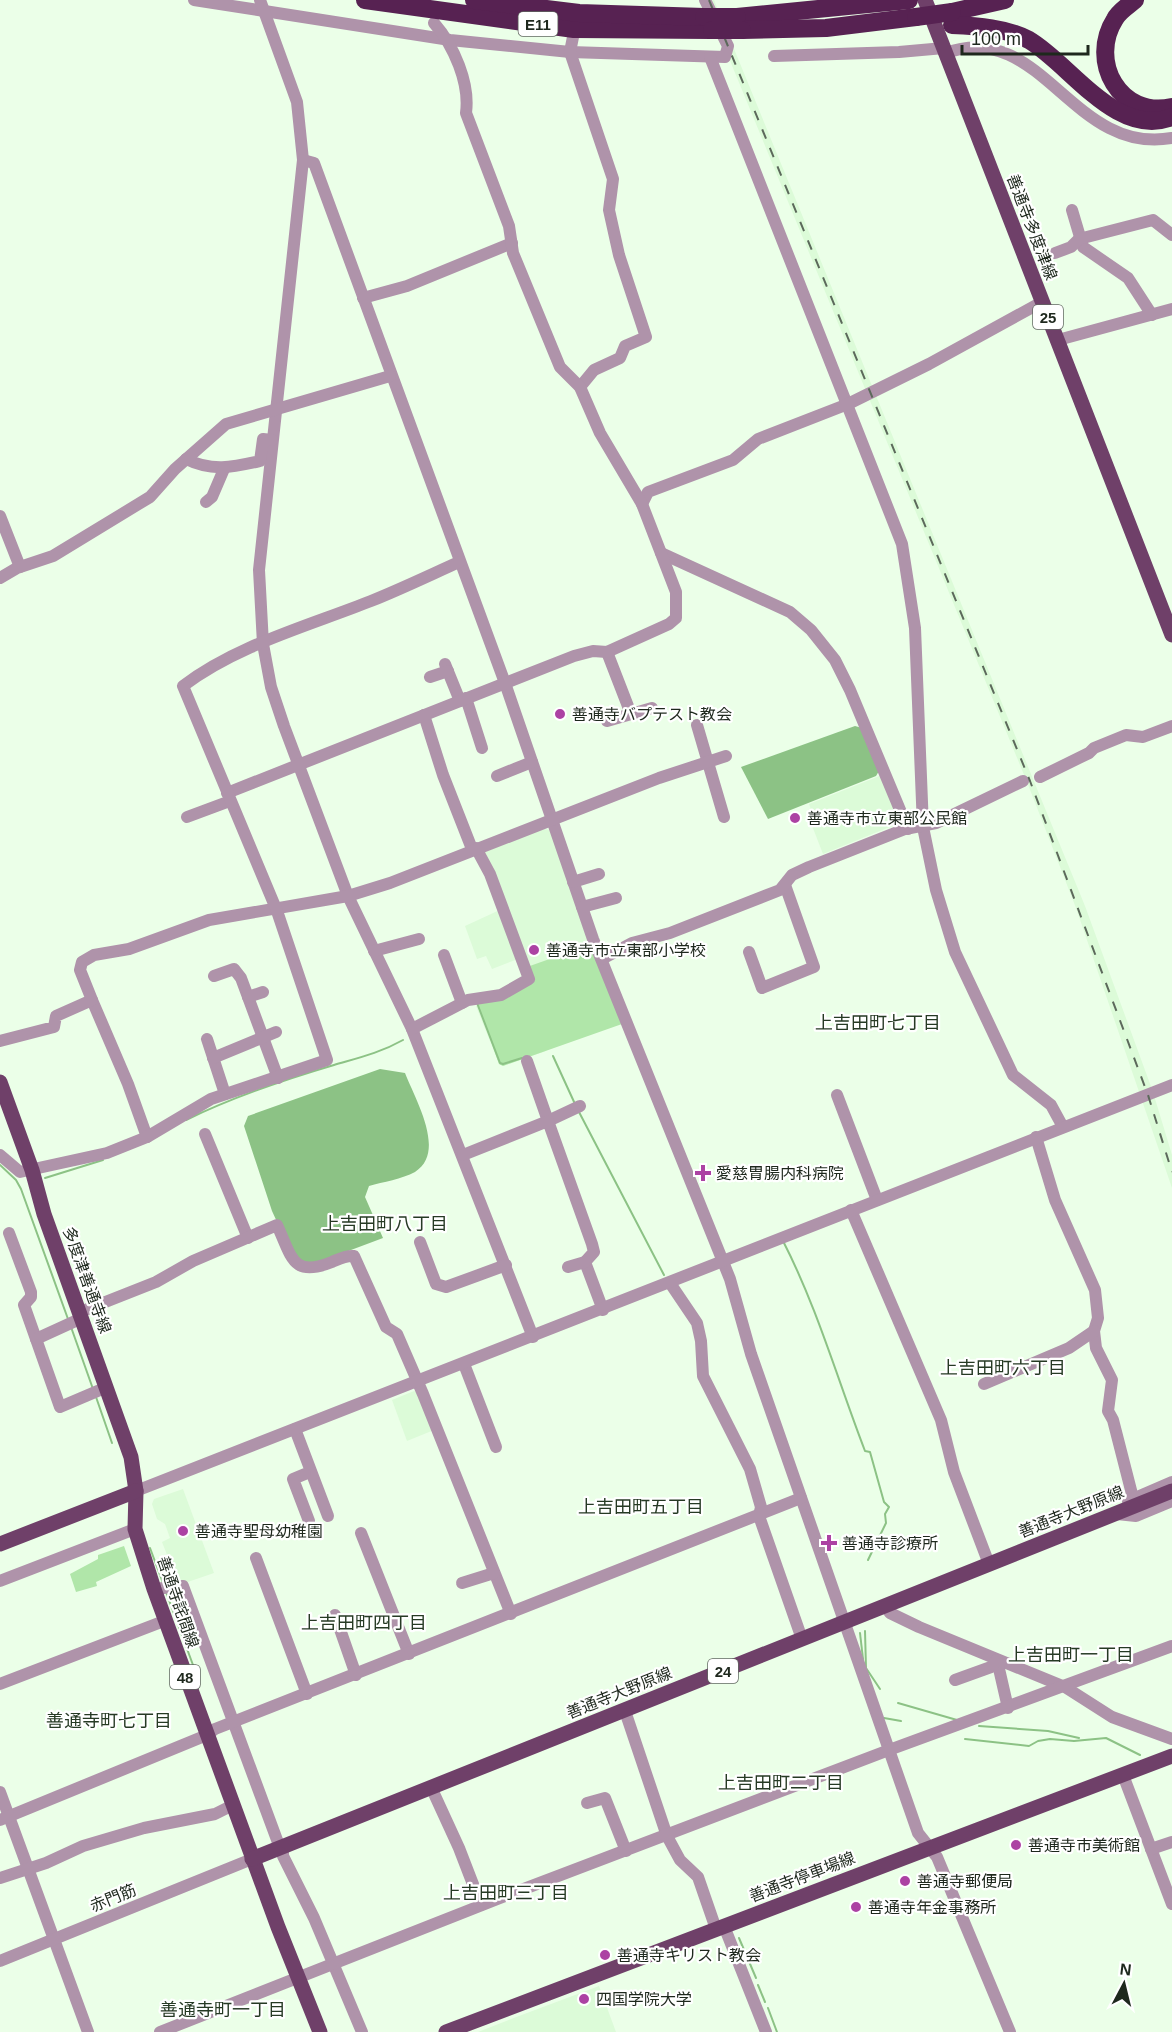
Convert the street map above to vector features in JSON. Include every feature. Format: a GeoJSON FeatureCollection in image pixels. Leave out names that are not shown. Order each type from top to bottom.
{"type":"FeatureCollection","features":[{"type":"Feature","properties":{"kind":"highway","name":"E11"},"geometry":{"type":"LineString","coordinates":[[365,0],[574,29],[707,16]]}},
{"type":"Feature","properties":{"kind":"highway","name":"E11"},"geometry":{"type":"LineString","coordinates":[[474,0],[579,13],[707,16],[739,23],[863,24],[952,18]]}},
{"type":"Feature","properties":{"kind":"highway"},"geometry":{"type":"LineString","coordinates":[[757,16],[855,0]]}},
{"type":"Feature","properties":{"kind":"highway","name":"E11"},"geometry":{"type":"LineString","coordinates":[[739,23],[757,16],[909,0]]}},
{"type":"Feature","properties":{"kind":"highway"},"geometry":{"type":"LineString","coordinates":[[952,18],[1005,0]]}},
{"type":"Feature","properties":{"kind":"highway"},"geometry":{"type":"LineString","coordinates":[[1135,0],[1116,17],[1107,33],[1103,51],[1108,74],[1114,86],[1132,101],[1155,108],[1172,107]]}},
{"type":"Feature","properties":{"kind":"highway"},"geometry":{"type":"LineString","coordinates":[[952,18],[1027,39],[1047,53],[1113,110],[1156,121],[1172,117]]}},
{"type":"Feature","properties":{"kind":"main road","name":"善通寺多度津線"},"geometry":{"type":"LineString","coordinates":[[925,0],[1172,635]]}},
{"type":"Feature","properties":{"kind":"main road","name":"多度津善通寺線"},"geometry":{"type":"LineString","coordinates":[[0,1082],[32,1170],[98,1390],[131,1457],[136,1491]]}},
{"type":"Feature","properties":{"kind":"main road","name":"善通寺詫間線"},"geometry":{"type":"LineString","coordinates":[[136,1491],[135,1528],[164,1621],[233,1804],[245,1862]]}},
{"type":"Feature","properties":{"kind":"main road"},"geometry":{"type":"LineString","coordinates":[[0,1544],[136,1491]]}},
{"type":"Feature","properties":{"kind":"main road","name":"善通寺大野原線"},"geometry":{"type":"LineString","coordinates":[[245,1862],[1172,1491]]}},
{"type":"Feature","properties":{"kind":"main road","name":"善通寺停車場線"},"geometry":{"type":"LineString","coordinates":[[446,2032],[1172,1756]]}},
{"type":"Feature","properties":{"kind":"main road"},"geometry":{"type":"LineString","coordinates":[[245,1862],[320,2032]]}},
{"type":"Feature","properties":{"kind":"street"},"geometry":{"type":"LineString","coordinates":[[194,0],[262,6],[450,40],[570,52],[726,57],[728,46],[707,16]]}},
{"type":"Feature","properties":{"kind":"street"},"geometry":{"type":"LineString","coordinates":[[262,6],[297,102],[303,160],[259,570],[263,644],[271,687],[348,896],[412,1029],[464,1155],[533,1337]]}},
{"type":"Feature","properties":{"kind":"street"},"geometry":{"type":"LineString","coordinates":[[187,817],[298,765],[574,656],[592,651],[607,652],[669,624],[676,618],[676,592],[642,504],[600,433],[580,387],[560,367],[513,253],[509,226],[466,113],[468,98],[450,40],[434,23]]}},
{"type":"Feature","properties":{"kind":"street"},"geometry":{"type":"LineString","coordinates":[[573,37],[570,52],[613,179],[609,210],[619,255],[646,337],[625,346],[620,358],[594,370],[580,387]]}},
{"type":"Feature","properties":{"kind":"street"},"geometry":{"type":"LineString","coordinates":[[774,56],[980,48],[1016,57],[1032,66],[1096,122],[1120,135],[1139,140],[1172,138]]}},
{"type":"Feature","properties":{"kind":"street"},"geometry":{"type":"LineString","coordinates":[[710,57],[894,521],[908,574],[915,628],[923,827],[936,890],[955,952],[1013,1075],[1051,1105],[1063,1127]]}},
{"type":"Feature","properties":{"kind":"street"},"geometry":{"type":"LineString","coordinates":[[303,160],[314,163],[390,376],[505,683],[582,907],[723,1262],[751,1354],[918,1833],[931,1847],[1010,2032]]}},
{"type":"Feature","properties":{"kind":"street"},"geometry":{"type":"LineString","coordinates":[[1072,210],[1079,239],[1091,255],[1128,278],[1152,315]]}},
{"type":"Feature","properties":{"kind":"street"},"geometry":{"type":"LineString","coordinates":[[1055,253],[1071,247],[1079,239],[1153,220],[1172,235]]}},
{"type":"Feature","properties":{"kind":"street"},"geometry":{"type":"LineString","coordinates":[[363,298],[407,286],[512,243]]}},
{"type":"Feature","properties":{"kind":"street"},"geometry":{"type":"LineString","coordinates":[[642,504],[648,492],[733,460],[758,439],[848,404],[950,353],[1042,302]]}},
{"type":"Feature","properties":{"kind":"street"},"geometry":{"type":"LineString","coordinates":[[1058,340],[1172,309]]}},
{"type":"Feature","properties":{"kind":"street"},"geometry":{"type":"LineString","coordinates":[[0,578],[20,567],[52,556],[150,497],[186,459],[226,424],[390,376]]}},
{"type":"Feature","properties":{"kind":"street"},"geometry":{"type":"LineString","coordinates":[[186,459],[209,467],[224,469],[260,461],[263,439],[272,440]]}},
{"type":"Feature","properties":{"kind":"street"},"geometry":{"type":"LineString","coordinates":[[206,502],[212,497],[224,469]]}},
{"type":"Feature","properties":{"kind":"street"},"geometry":{"type":"LineString","coordinates":[[0,516],[20,567]]}},
{"type":"Feature","properties":{"kind":"street"},"geometry":{"type":"LineString","coordinates":[[661,553],[790,612],[811,630],[835,660],[850,690],[908,829]]}},
{"type":"Feature","properties":{"kind":"street"},"geometry":{"type":"LineString","coordinates":[[0,1155],[20,1172],[107,1152],[147,1137],[212,1099],[327,1060],[277,910],[183,686],[198,674],[263,644],[459,562]]}},
{"type":"Feature","properties":{"kind":"street"},"geometry":{"type":"LineString","coordinates":[[607,652],[631,714]]}},
{"type":"Feature","properties":{"kind":"street"},"geometry":{"type":"LineString","coordinates":[[430,677],[446,668],[463,699],[482,748]]}},
{"type":"Feature","properties":{"kind":"street"},"geometry":{"type":"LineString","coordinates":[[607,721],[652,708]]}},
{"type":"Feature","properties":{"kind":"street"},"geometry":{"type":"LineString","coordinates":[[412,1029],[462,1003],[501,995],[529,979],[490,874],[474,849],[443,776],[424,715]]}},
{"type":"Feature","properties":{"kind":"street"},"geometry":{"type":"LineString","coordinates":[[697,725],[724,817]]}},
{"type":"Feature","properties":{"kind":"street"},"geometry":{"type":"LineString","coordinates":[[1040,777],[1089,753],[1094,748],[1126,735],[1143,737],[1172,726]]}},
{"type":"Feature","properties":{"kind":"street"},"geometry":{"type":"LineString","coordinates":[[147,1137],[128,1084],[80,970],[82,962],[94,955],[129,949],[209,920],[348,896],[418,873],[659,778],[726,756]]}},
{"type":"Feature","properties":{"kind":"street"},"geometry":{"type":"LineString","coordinates":[[497,776],[532,762]]}},
{"type":"Feature","properties":{"kind":"street"},"geometry":{"type":"LineString","coordinates":[[602,959],[632,943],[670,933],[780,890],[792,875],[809,867],[908,829],[923,827],[1023,781]]}},
{"type":"Feature","properties":{"kind":"street"},"geometry":{"type":"LineString","coordinates":[[573,882],[599,874]]}},
{"type":"Feature","properties":{"kind":"street"},"geometry":{"type":"LineString","coordinates":[[750,952],[762,988],[814,967],[784,885]]}},
{"type":"Feature","properties":{"kind":"street"},"geometry":{"type":"LineString","coordinates":[[582,907],[616,898]]}},
{"type":"Feature","properties":{"kind":"street"},"geometry":{"type":"LineString","coordinates":[[374,951],[419,939]]}},
{"type":"Feature","properties":{"kind":"street"},"geometry":{"type":"LineString","coordinates":[[444,955],[462,1003]]}},
{"type":"Feature","properties":{"kind":"street"},"geometry":{"type":"LineString","coordinates":[[214,976],[234,969],[248,998],[278,1078]]}},
{"type":"Feature","properties":{"kind":"street"},"geometry":{"type":"LineString","coordinates":[[248,998],[263,992]]}},
{"type":"Feature","properties":{"kind":"street"},"geometry":{"type":"LineString","coordinates":[[0,1041],[54,1027],[56,1016],[92,1000]]}},
{"type":"Feature","properties":{"kind":"street"},"geometry":{"type":"LineString","coordinates":[[213,1058],[276,1032]]}},
{"type":"Feature","properties":{"kind":"street"},"geometry":{"type":"LineString","coordinates":[[207,1039],[225,1094]]}},
{"type":"Feature","properties":{"kind":"street"},"geometry":{"type":"LineString","coordinates":[[527,1061],[594,1252],[585,1262],[568,1267]]}},
{"type":"Feature","properties":{"kind":"street"},"geometry":{"type":"LineString","coordinates":[[136,1491],[603,1310],[850,1210],[1172,1085]]}},
{"type":"Feature","properties":{"kind":"street"},"geometry":{"type":"LineString","coordinates":[[837,1095],[877,1200]]}},
{"type":"Feature","properties":{"kind":"street"},"geometry":{"type":"LineString","coordinates":[[464,1155],[578,1107]]}},
{"type":"Feature","properties":{"kind":"street"},"geometry":{"type":"LineString","coordinates":[[206,1134],[248,1238]]}},
{"type":"Feature","properties":{"kind":"street"},"geometry":{"type":"LineString","coordinates":[[1036,1137],[1055,1200],[1095,1290],[1098,1318],[1094,1331],[1096,1348],[1112,1380],[1108,1411],[1113,1420],[1133,1498]]}},
{"type":"Feature","properties":{"kind":"street"},"geometry":{"type":"LineString","coordinates":[[850,1210],[941,1420],[954,1472],[989,1564]]}},
{"type":"Feature","properties":{"kind":"street"},"geometry":{"type":"LineString","coordinates":[[36,1339],[156,1282],[192,1261],[277,1226],[294,1262],[302,1268],[316,1268],[354,1256],[386,1326],[397,1334],[511,1614]]}},
{"type":"Feature","properties":{"kind":"street"},"geometry":{"type":"LineString","coordinates":[[9,1233],[31,1292],[31,1297],[24,1305],[60,1407],[98,1390]]}},
{"type":"Feature","properties":{"kind":"street"},"geometry":{"type":"LineString","coordinates":[[420,1242],[436,1284],[447,1287],[506,1265]]}},
{"type":"Feature","properties":{"kind":"street"},"geometry":{"type":"LineString","coordinates":[[585,1262],[603,1310]]}},
{"type":"Feature","properties":{"kind":"street"},"geometry":{"type":"LineString","coordinates":[[670,1283],[697,1323],[701,1341],[703,1377],[750,1469],[761,1507],[759,1516],[802,1639]]}},
{"type":"Feature","properties":{"kind":"street"},"geometry":{"type":"LineString","coordinates":[[984,1384],[1069,1348],[1094,1331]]}},
{"type":"Feature","properties":{"kind":"street"},"geometry":{"type":"LineString","coordinates":[[464,1364],[496,1447]]}},
{"type":"Feature","properties":{"kind":"street"},"geometry":{"type":"LineString","coordinates":[[292,1430],[306,1476],[293,1479],[309,1521]]}},
{"type":"Feature","properties":{"kind":"street"},"geometry":{"type":"LineString","coordinates":[[292,1430],[328,1516]]}},
{"type":"Feature","properties":{"kind":"street"},"geometry":{"type":"LineString","coordinates":[[1117,1514],[1133,1498],[1172,1482]]}},
{"type":"Feature","properties":{"kind":"street"},"geometry":{"type":"LineString","coordinates":[[4,1818],[207,1736],[215,1729],[801,1498]]}},
{"type":"Feature","properties":{"kind":"street"},"geometry":{"type":"LineString","coordinates":[[1117,1514],[1136,1516],[1172,1501]]}},
{"type":"Feature","properties":{"kind":"street"},"geometry":{"type":"LineString","coordinates":[[0,1581],[135,1528]]}},
{"type":"Feature","properties":{"kind":"street"},"geometry":{"type":"LineString","coordinates":[[361,1533],[409,1654]]}},
{"type":"Feature","properties":{"kind":"street"},"geometry":{"type":"LineString","coordinates":[[256,1558],[307,1694]]}},
{"type":"Feature","properties":{"kind":"street"},"geometry":{"type":"LineString","coordinates":[[462,1583],[494,1573]]}},
{"type":"Feature","properties":{"kind":"street"},"geometry":{"type":"LineString","coordinates":[[153,1589],[183,1586],[282,1848],[283,1856],[362,2032]]}},
{"type":"Feature","properties":{"kind":"street"},"geometry":{"type":"LineString","coordinates":[[885,1606],[896,1616],[1065,1687],[1112,1717],[1172,1739]]}},
{"type":"Feature","properties":{"kind":"street"},"geometry":{"type":"LineString","coordinates":[[335,1615],[356,1675]]}},
{"type":"Feature","properties":{"kind":"street"},"geometry":{"type":"LineString","coordinates":[[0,1684],[164,1621]]}},
{"type":"Feature","properties":{"kind":"street"},"geometry":{"type":"LineString","coordinates":[[160,2032],[481,1905],[889,1750],[1172,1646]]}},
{"type":"Feature","properties":{"kind":"street"},"geometry":{"type":"LineString","coordinates":[[955,1680],[991,1667],[997,1660]]}},
{"type":"Feature","properties":{"kind":"street"},"geometry":{"type":"LineString","coordinates":[[997,1660],[1008,1708]]}},
{"type":"Feature","properties":{"kind":"street"},"geometry":{"type":"LineString","coordinates":[[625,1711],[667,1836],[680,1860],[698,1877],[766,2032]]}},
{"type":"Feature","properties":{"kind":"street"},"geometry":{"type":"LineString","coordinates":[[1123,1775],[1172,1904]]}},
{"type":"Feature","properties":{"kind":"street"},"geometry":{"type":"LineString","coordinates":[[431,1787],[481,1905]]}},
{"type":"Feature","properties":{"kind":"street"},"geometry":{"type":"LineString","coordinates":[[0,1792],[4,1818],[28,1867],[88,2032]]}},
{"type":"Feature","properties":{"kind":"street"},"geometry":{"type":"LineString","coordinates":[[587,1803],[605,1798],[626,1851]]}},
{"type":"Feature","properties":{"kind":"street"},"geometry":{"type":"LineString","coordinates":[[0,1878],[46,1863],[83,1846],[144,1828],[215,1814],[233,1804]]}},
{"type":"Feature","properties":{"kind":"street"},"geometry":{"type":"LineString","coordinates":[[1151,1850],[1172,1842]]}},
{"type":"Feature","properties":{"kind":"street","name":"赤門筋"},"geometry":{"type":"LineString","coordinates":[[0,1961],[245,1862]]}},
{"type":"Feature","properties":{"kind":"shaded area"},"geometry":{"type":"Polygon","coordinates":[[[705,0],[714,0],[1085,906],[1153,1092],[1172,1155],[1172,1188],[1076,908],[1027,782],[705,0]]]}},
{"type":"Feature","properties":{"kind":"shaded area"},"geometry":{"type":"Polygon","coordinates":[[[855,726],[862,728],[879,771],[876,776],[768,819],[741,767],[855,726]]]}},
{"type":"Feature","properties":{"kind":"shaded area"},"geometry":{"type":"Polygon","coordinates":[[[882,775],[902,820],[823,854],[811,823],[815,821],[809,804],[882,775]]]}},
{"type":"Feature","properties":{"kind":"shaded area","name":"善通寺市立東部小学校"},"geometry":{"type":"Polygon","coordinates":[[[543,829],[552,830],[600,968],[546,1051],[503,1066],[499,1064],[476,1006],[532,981],[523,957],[492,969],[486,956],[477,959],[465,926],[504,908],[482,853],[543,829]]]}},
{"type":"Feature","properties":{"kind":"shaded area"},"geometry":{"type":"Polygon","coordinates":[[[592,944],[622,1024],[503,1066],[499,1064],[477,1002],[532,981],[527,967],[592,944]]]}},
{"type":"Feature","properties":{"kind":"shaded area"},"geometry":{"type":"Polygon","coordinates":[[[380,1069],[405,1073],[421,1110],[429,1139],[424,1163],[415,1172],[369,1186],[365,1197],[383,1238],[311,1265],[295,1261],[272,1211],[244,1126],[248,1116],[380,1069]]]}},
{"type":"Feature","properties":{"kind":"shaded area"},"geometry":{"type":"Polygon","coordinates":[[[414,1391],[419,1393],[434,1430],[407,1441],[392,1400],[414,1391]]]}},
{"type":"Feature","properties":{"kind":"shaded area","name":"善通寺聖母幼稚園"},"geometry":{"type":"Polygon","coordinates":[[[183,1489],[214,1573],[179,1585],[162,1542],[170,1538],[165,1524],[157,1519],[152,1504],[154,1499],[183,1489]]]}},
{"type":"Feature","properties":{"kind":"shaded area"},"geometry":{"type":"Polygon","coordinates":[[[124,1546],[131,1566],[96,1582],[97,1586],[76,1592],[70,1574],[98,1559],[98,1555],[124,1546]]]}},
{"type":"Feature","properties":{"kind":"shaded area","name":"四国学院大学"},"geometry":{"type":"Polygon","coordinates":[[[599,1986],[616,2032],[478,2032],[511,2019],[599,1986]]]}},
{"type":"Feature","properties":{"kind":"waterway"},"geometry":{"type":"LineString","coordinates":[[477,1003],[500,1063],[522,1058]]}},
{"type":"Feature","properties":{"kind":"waterway"},"geometry":{"type":"LineString","coordinates":[[186,1120],[258,1090],[369,1055],[403,1040]]}},
{"type":"Feature","properties":{"kind":"waterway"},"geometry":{"type":"LineString","coordinates":[[553,1056],[575,1104]]}},
{"type":"Feature","properties":{"kind":"waterway"},"geometry":{"type":"LineString","coordinates":[[579,1112],[664,1275]]}},
{"type":"Feature","properties":{"kind":"waterway"},"geometry":{"type":"LineString","coordinates":[[45,1178],[103,1160]]}},
{"type":"Feature","properties":{"kind":"waterway"},"geometry":{"type":"LineString","coordinates":[[0,1165],[16,1180],[21,1189],[68,1319]]}},
{"type":"Feature","properties":{"kind":"waterway"},"geometry":{"type":"LineString","coordinates":[[783,1241],[827,1344],[865,1451],[870,1452],[884,1502],[889,1507],[885,1514],[886,1523],[868,1560]]}},
{"type":"Feature","properties":{"kind":"waterway"},"geometry":{"type":"LineString","coordinates":[[71,1327],[93,1389]]}},
{"type":"Feature","properties":{"kind":"waterway"},"geometry":{"type":"LineString","coordinates":[[96,1397],[112,1443]]}},
{"type":"Feature","properties":{"kind":"waterway"},"geometry":{"type":"LineString","coordinates":[[150,1548],[163,1583]]}},
{"type":"Feature","properties":{"kind":"waterway"},"geometry":{"type":"LineString","coordinates":[[166,1592],[193,1665]]}},
{"type":"Feature","properties":{"kind":"waterway"},"geometry":{"type":"LineString","coordinates":[[865,1631],[866,1668],[880,1689]]}},
{"type":"Feature","properties":{"kind":"waterway"},"geometry":{"type":"LineString","coordinates":[[860,1633],[863,1659]]}},
{"type":"Feature","properties":{"kind":"waterway"},"geometry":{"type":"LineString","coordinates":[[898,1703],[957,1720]]}},
{"type":"Feature","properties":{"kind":"waterway"},"geometry":{"type":"LineString","coordinates":[[884,1718],[901,1721]]}},
{"type":"Feature","properties":{"kind":"waterway"},"geometry":{"type":"LineString","coordinates":[[979,1726],[1048,1731],[1079,1738]]}},
{"type":"Feature","properties":{"kind":"waterway"},"geometry":{"type":"LineString","coordinates":[[965,1739],[1029,1746],[1038,1741],[1050,1739],[1074,1741],[1106,1738],[1140,1755]]}},
{"type":"Feature","properties":{"kind":"waterway"},"geometry":{"type":"LineString","coordinates":[[739,1938],[756,1978]]}},
{"type":"Feature","properties":{"kind":"waterway"},"geometry":{"type":"LineString","coordinates":[[758,1985],[765,2002]]}},
{"type":"Feature","properties":{"kind":"waterway"},"geometry":{"type":"LineString","coordinates":[[768,2008],[777,2032]]}},
{"type":"Feature","properties":{"kind":"railway"},"geometry":{"type":"LineString","coordinates":[[709,0],[1030,781],[1148,1095],[1172,1172]]}},
{"type":"Feature","properties":{"kind":"place","name":"善通寺バプテスト教会"},"geometry":{"type":"Point","coordinates":[560,714]}},
{"type":"Feature","properties":{"kind":"place","name":"善通寺市立東部公民館"},"geometry":{"type":"Point","coordinates":[795,818]}},
{"type":"Feature","properties":{"kind":"place","name":"善通寺市立東部小学校"},"geometry":{"type":"Point","coordinates":[534,950]}},
{"type":"Feature","properties":{"kind":"place","name":"愛慈胃腸内科病院"},"geometry":{"type":"Point","coordinates":[703,1173]}},
{"type":"Feature","properties":{"kind":"place","name":"善通寺聖母幼稚園"},"geometry":{"type":"Point","coordinates":[183,1531]}},
{"type":"Feature","properties":{"kind":"place","name":"善通寺診療所"},"geometry":{"type":"Point","coordinates":[829,1543]}},
{"type":"Feature","properties":{"kind":"place","name":"善通寺市美術館"},"geometry":{"type":"Point","coordinates":[1016,1845]}},
{"type":"Feature","properties":{"kind":"place","name":"善通寺郵便局"},"geometry":{"type":"Point","coordinates":[905,1881]}},
{"type":"Feature","properties":{"kind":"place","name":"善通寺年金事務所"},"geometry":{"type":"Point","coordinates":[856,1907]}},
{"type":"Feature","properties":{"kind":"place","name":"善通寺キリスト教会"},"geometry":{"type":"Point","coordinates":[605,1955]}},
{"type":"Feature","properties":{"kind":"place","name":"四国学院大学"},"geometry":{"type":"Point","coordinates":[584,1999]}},
{"type":"Feature","properties":{"kind":"district","name":"上吉田町七丁目"},"geometry":{"type":"Point","coordinates":[878,1023]}},
{"type":"Feature","properties":{"kind":"district","name":"上吉田町八丁目"},"geometry":{"type":"Point","coordinates":[385,1224]}},
{"type":"Feature","properties":{"kind":"district","name":"上吉田町六丁目"},"geometry":{"type":"Point","coordinates":[1003,1368]}},
{"type":"Feature","properties":{"kind":"district","name":"上吉田町五丁目"},"geometry":{"type":"Point","coordinates":[641,1507]}},
{"type":"Feature","properties":{"kind":"district","name":"上吉田町四丁目"},"geometry":{"type":"Point","coordinates":[364,1623]}},
{"type":"Feature","properties":{"kind":"district","name":"上吉田町一丁目"},"geometry":{"type":"Point","coordinates":[1071,1655]}},
{"type":"Feature","properties":{"kind":"district","name":"善通寺町七丁目"},"geometry":{"type":"Point","coordinates":[109,1721]}},
{"type":"Feature","properties":{"kind":"district","name":"上吉田町二丁目"},"geometry":{"type":"Point","coordinates":[781,1783]}},
{"type":"Feature","properties":{"kind":"district","name":"上吉田町三丁目"},"geometry":{"type":"Point","coordinates":[506,1893]}},
{"type":"Feature","properties":{"kind":"district","name":"善通寺町一丁目"},"geometry":{"type":"Point","coordinates":[223,2010]}}]}
